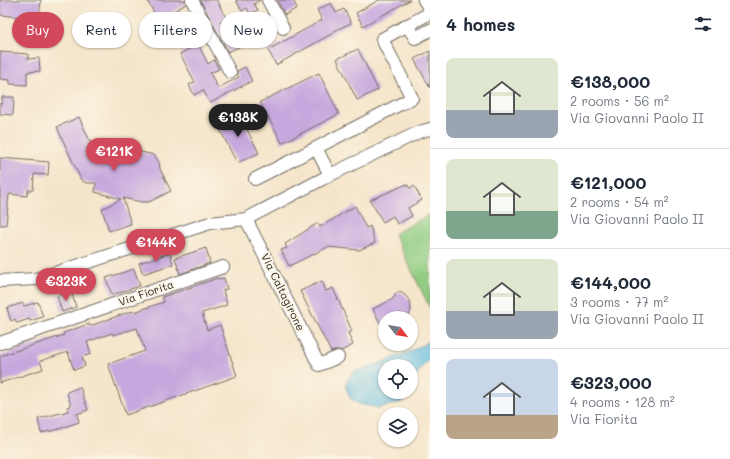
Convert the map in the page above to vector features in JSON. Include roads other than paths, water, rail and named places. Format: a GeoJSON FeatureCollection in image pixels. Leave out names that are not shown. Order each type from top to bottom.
{"type":"FeatureCollection","features":[{"type":"Feature","properties":{"kind":"street"},"geometry":{"type":"LineString","coordinates":[[192,0],[230,72]]}},
{"type":"Feature","properties":{"kind":"street"},"geometry":{"type":"LineString","coordinates":[[268,0],[283,28]]}},
{"type":"Feature","properties":{"kind":"street"},"geometry":{"type":"LineString","coordinates":[[424,0],[430,9]]}},
{"type":"Feature","properties":{"kind":"street"},"geometry":{"type":"LineString","coordinates":[[256,179],[412,98],[382,39],[430,13]]}},
{"type":"Feature","properties":{"kind":"street"},"geometry":{"type":"LineString","coordinates":[[407,25],[414,38],[430,30]]}},
{"type":"Feature","properties":{"kind":"street"},"geometry":{"type":"LineString","coordinates":[[0,281],[36,279],[210,223],[246,219],[330,175],[419,132],[430,129]]}},
{"type":"Feature","properties":{"kind":"street"},"geometry":{"type":"LineString","coordinates":[[316,148],[330,175]]}},
{"type":"Feature","properties":{"kind":"street","name":"Via Caltagirone"},"geometry":{"type":"LineString","coordinates":[[246,219],[319,365],[338,357]]}},
{"type":"Feature","properties":{"kind":"street","name":"Via Fiorita"},"geometry":{"type":"LineString","coordinates":[[0,343],[223,267]]}},
{"type":"Feature","properties":{"kind":"water"},"geometry":{"type":"Polygon","coordinates":[[[430,341],[430,359],[418,373],[418,359],[391,359],[411,351],[418,351],[418,347],[430,341]]]}},
{"type":"Feature","properties":{"kind":"water"},"geometry":{"type":"Polygon","coordinates":[[[378,364],[378,399],[404,399],[402,402],[378,408],[359,404],[350,398],[345,385],[353,372],[378,364]]]}}]}
